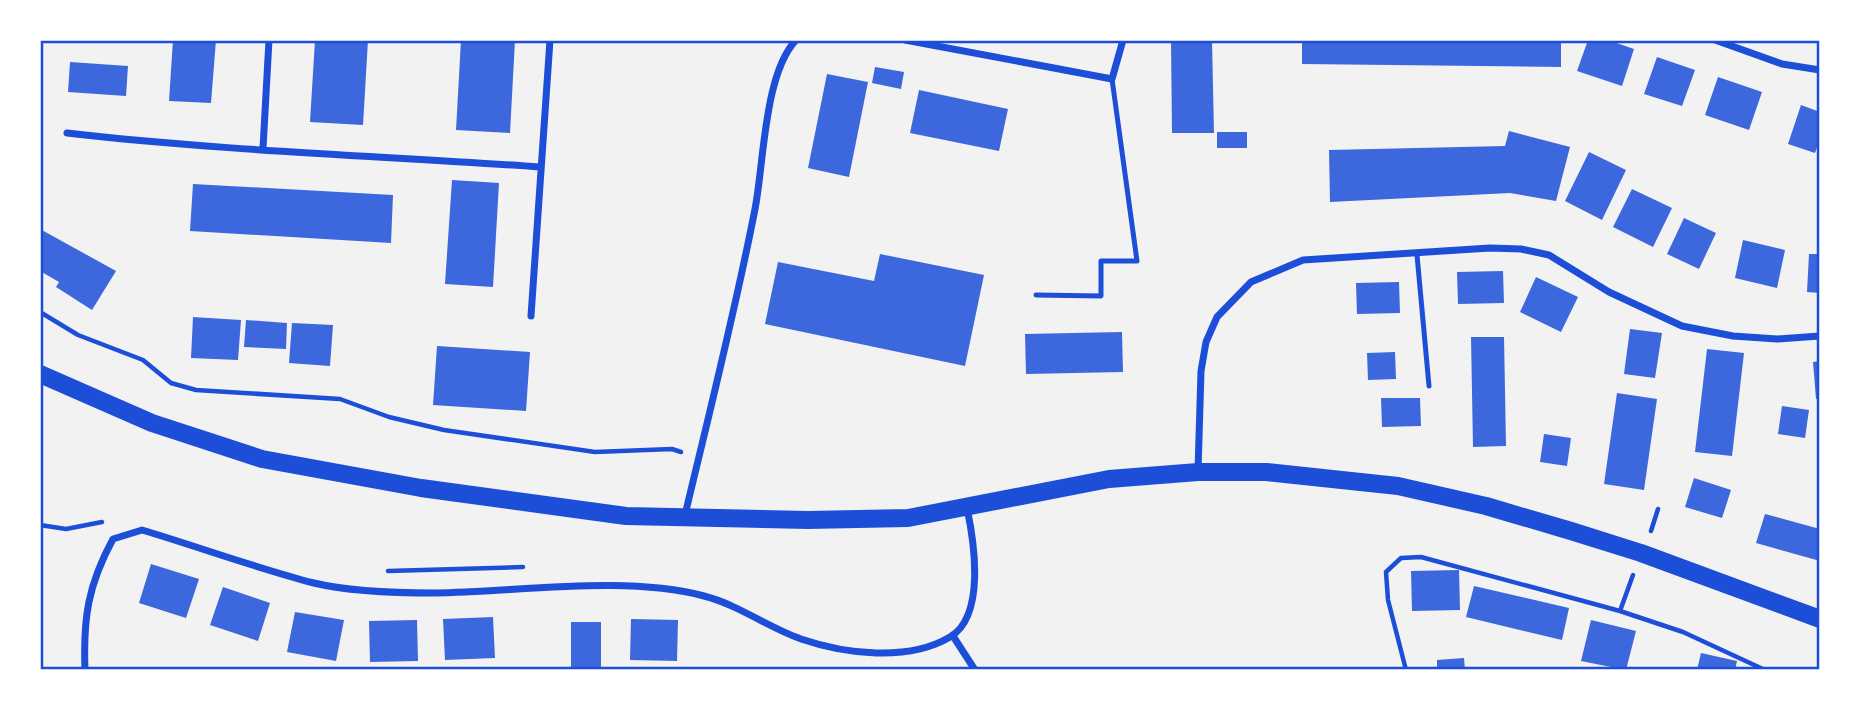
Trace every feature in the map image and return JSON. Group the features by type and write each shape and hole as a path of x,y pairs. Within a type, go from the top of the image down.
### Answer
{"main road":[{"path":"40,374 152,423 262,459 421,488 626,516 808,520 908,518 1108,479 1198,472 1266,472 1398,486 1486,506 1641,553 1820,620"}],"street":[{"path":"263,148 269,40"},
{"path":"531,316 550,40"},
{"path":"685,516 756,207 771,96 789,48 796,40"},
{"path":"905,40 1112,79 1123,40"},
{"path":"1715,40 1782,64 1820,70"},
{"path":"67,133 171,145 263,148 540,167"},
{"path":"1198,472 1201,370 1206,342 1217,317 1251,282 1303,260 1360,255 1418,255 1490,248 1530,251 1549,255 1609,292 1682,326 1733,336 1777,339 1820,336"},
{"path":"85,670 83,624 95,573 113,539 142,530 316,583 374,590 435,593 610,587 676,591 705,596 749,612 799,638 844,650 907,651 953,636 963,624 973,596 975,561 967,508"},
{"path":"953,636 975,670"}],"lane":[{"path":"1036,295 1101,296 1101,261 1137,261 1112,79"},
{"path":"1418,255 1429,386"}],"path":[{"path":"40,312 78,335 143,360 171,383 196,390 340,399 389,417 444,430 595,452 672,449 698,457"},
{"path":"1654,522 1658,509"},
{"path":"40,525 75,528 94,526 112,517"},
{"path":"1620,611 1641,553"},
{"path":"1406,670 1388,600 1386,572 1401,558 1421,557 1620,611 1683,632 1765,670"},
{"path":"386,571 537,567 537,589"}],"building":[{"path":"173,40 216,40 211,103 169,101"},
{"path":"315,40 368,40 363,125 310,122"},
{"path":"461,40 515,40 510,133 456,130"},
{"path":"1171,40 1212,40 1214,133 1172,133"},
{"path":"1302,40 1561,40 1561,67 1302,64"},
{"path":"1588,40 1608,40 1634,49 1622,86 1577,71"},
{"path":"1657,57 1695,70 1682,106 1644,94"},
{"path":"70,62 128,66 126,96 68,92"},
{"path":"875,67 904,72 901,89 872,83"},
{"path":"827,74 868,82 849,177 808,168"},
{"path":"1718,77 1762,92 1749,130 1705,115"},
{"path":"919,90 1008,109 999,151 910,133"},
{"path":"1801,105 1820,112 1820,139 1815,153 1788,144"},
{"path":"1509,131 1570,147 1556,201 1510,193 1330,202 1329,150 1505,146"},
{"path":"1217,132 1247,132 1247,148 1217,148"},
{"path":"1589,152 1626,170 1602,220 1565,201"},
{"path":"452,180 499,183 493,287 445,284"},
{"path":"193,184 393,195 391,243 190,231"},
{"path":"1632,189 1672,208 1653,247 1613,227"},
{"path":"1684,218 1716,233 1699,269 1667,254"},
{"path":"40,229 116,271 92,310 56,287 59,282 40,271"},
{"path":"1743,240 1785,250 1777,288 1735,278"},
{"path":"880,254 984,275 965,366 765,324 778,262 874,281"},
{"path":"1809,254 1820,254 1820,293 1807,292"},
{"path":"1503,271 1504,303 1458,304 1457,272"},
{"path":"1536,277 1578,297 1561,332 1520,312"},
{"path":"1399,282 1400,313 1357,314 1356,283"},
{"path":"193,317 241,320 238,360 191,358"},
{"path":"246,320 287,323 286,349 244,347"},
{"path":"292,323 333,325 330,366 289,363"},
{"path":"1630,329 1662,333 1655,378 1624,374"},
{"path":"1122,332 1123,372 1026,374 1025,334"},
{"path":"1471,337 1504,337 1506,446 1473,447"},
{"path":"437,346 530,352 526,411 433,405"},
{"path":"1707,349 1744,353 1732,456 1695,452"},
{"path":"1395,352 1396,379 1368,380 1367,353"},
{"path":"1820,361 1820,399 1816,399 1813,362"},
{"path":"1617,393 1657,399 1644,490 1604,484"},
{"path":"1381,398 1420,398 1421,426 1382,427"},
{"path":"1782,406 1809,410 1805,438 1778,434"},
{"path":"1544,434 1571,438 1567,466 1540,462"},
{"path":"1694,478 1731,490 1722,518 1685,507"},
{"path":"1765,514 1820,529 1820,561 1756,543"},
{"path":"151,564 199,579 186,618 139,603"},
{"path":"1459,570 1460,610 1412,611 1411,571"},
{"path":"1474,586 1569,608 1562,640 1466,617"},
{"path":"223,587 270,603 258,641 210,625"},
{"path":"295,612 344,620 336,661 287,652"},
{"path":"493,617 495,658 445,660 443,619"},
{"path":"631,619 678,620 677,661 630,660"},
{"path":"417,620 418,661 370,662 369,621"},
{"path":"1591,620 1636,631 1626,670 1581,661"},
{"path":"571,622 601,622 601,670 571,670"},
{"path":"1701,653 1737,661 1735,670 1697,670"},
{"path":"1464,658 1465,670 1437,670 1437,660"}]}
